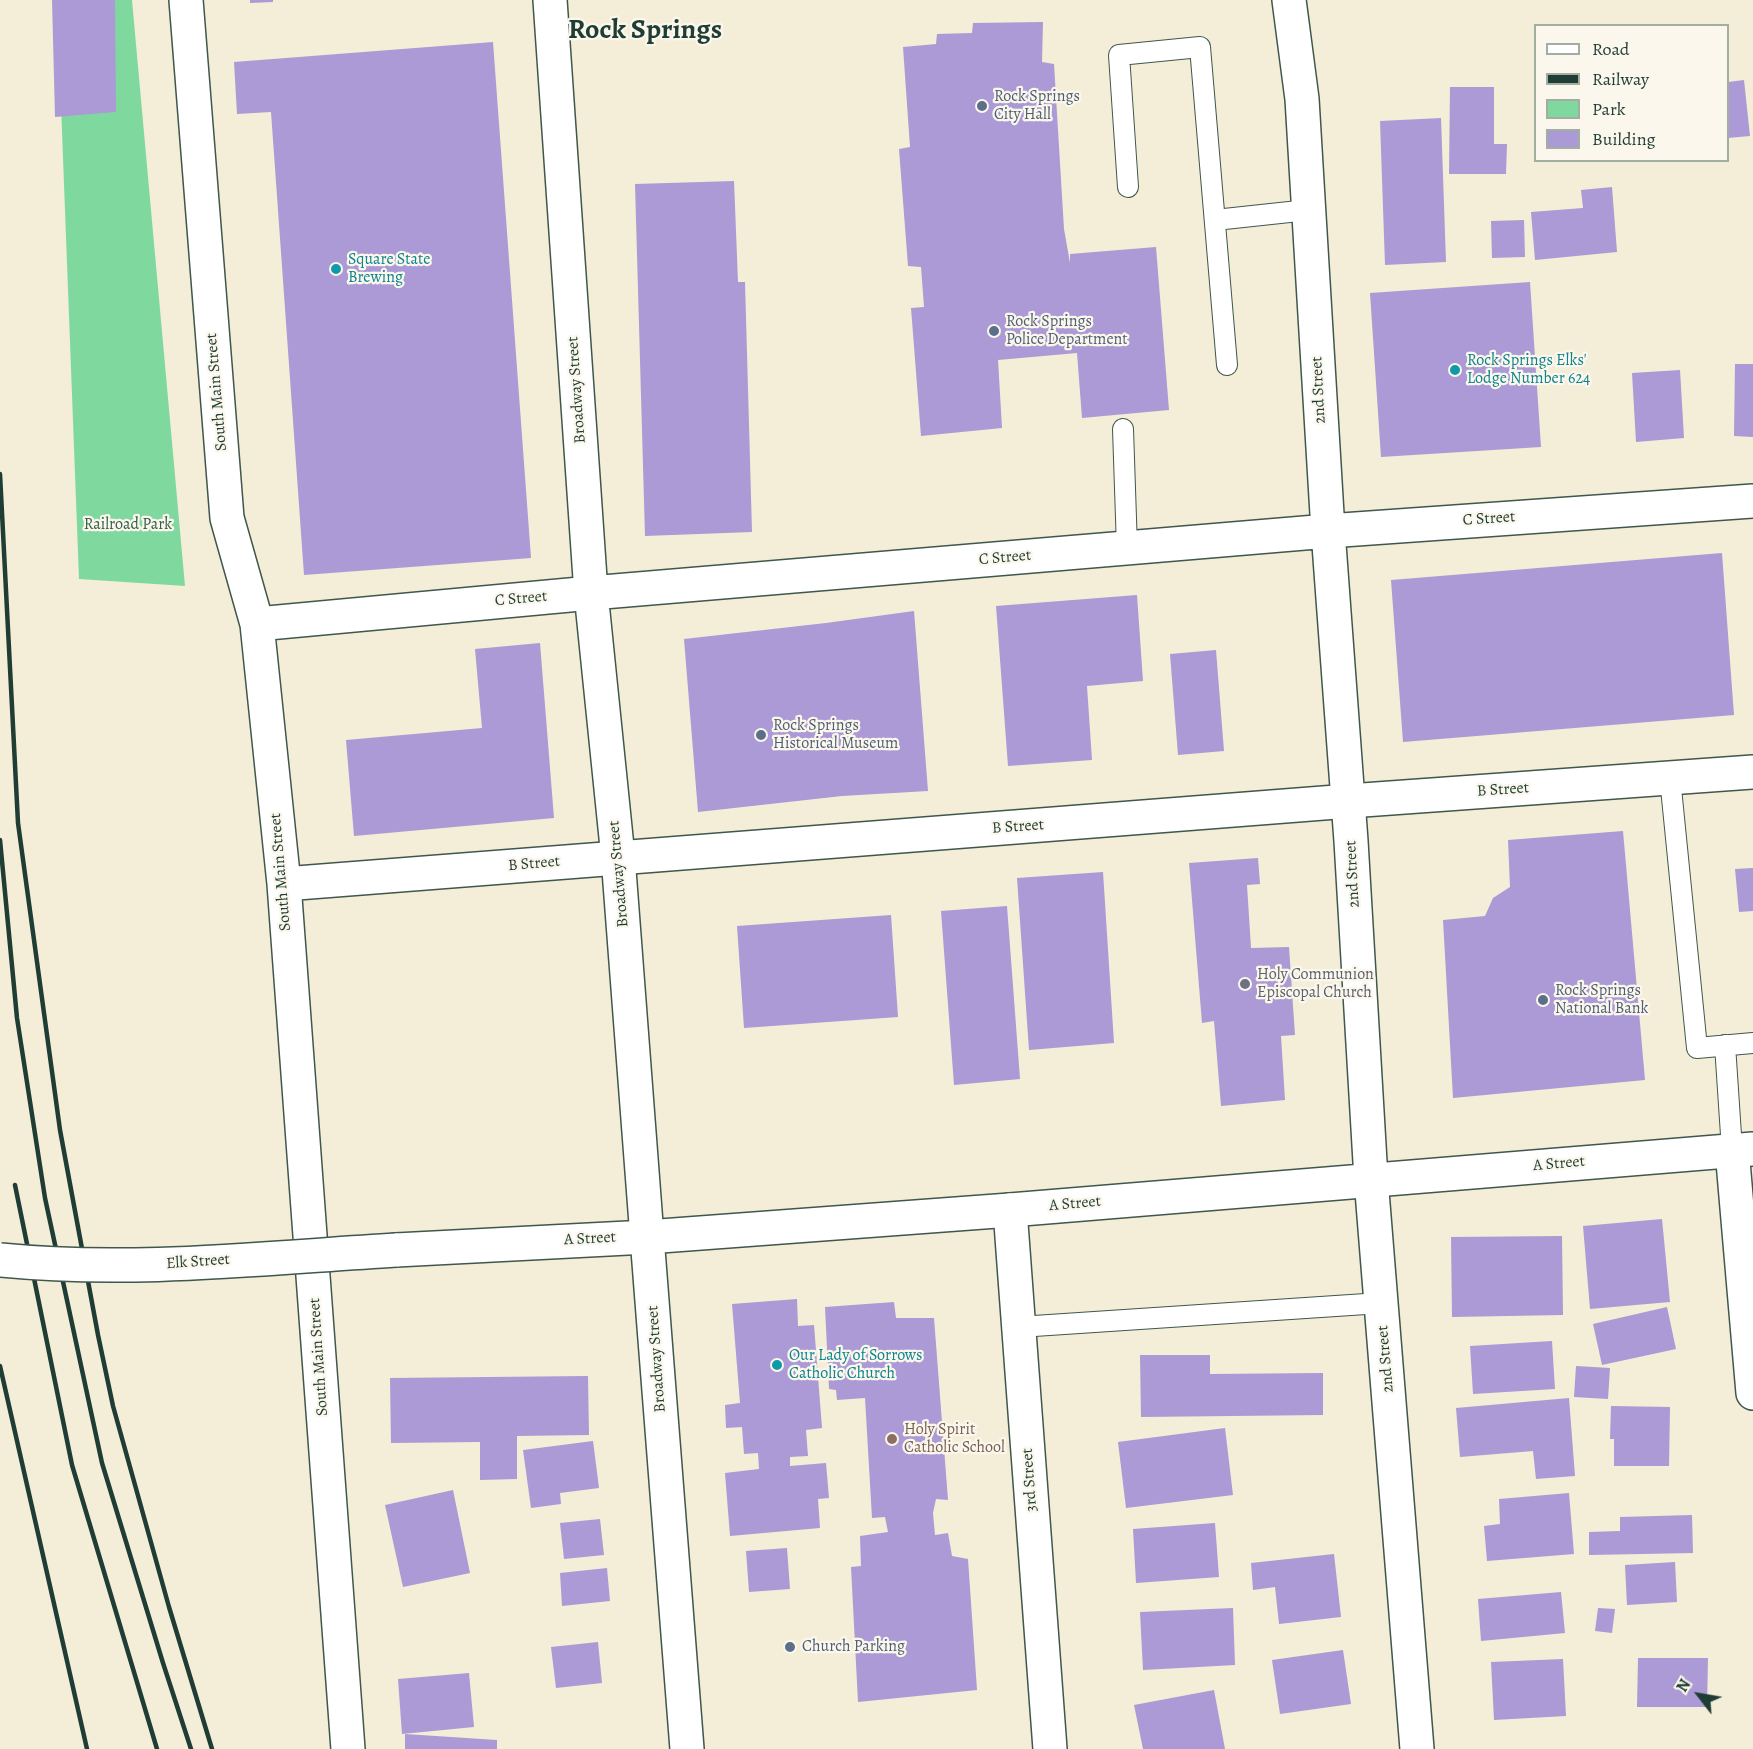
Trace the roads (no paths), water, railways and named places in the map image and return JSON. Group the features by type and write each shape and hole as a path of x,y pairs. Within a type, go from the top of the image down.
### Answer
{"street":[{"name":"South Main Street","path":"186,0 227,518 257,624 284,884 348,1749"},
{"name":"Broadway Street","path":"550,0 591,592 618,857 687,1749"},
{"name":"2nd Street","path":"1289,0 1302,99 1328,531 1349,801 1371,1179 1418,1749"},
{"name":"C Street","path":"257,624 591,592 1328,531 1753,501"},
{"name":"B Street","path":"284,884 1753,772"},
{"name":"A Street","path":"396,1250 647,1237 1010,1210 1743,1150"},
{"path":"1743,1150 1753,1393"},
{"name":"3rd Street","path":"1010,1210 1050,1749"},
{"name":"Elk Street","path":"0,1260 43,1264 141,1266 396,1250"}],"lane":[{"path":"1128,187 1119,55 1200,46 1227,365"},
{"path":"1215,220 1308,210"},
{"path":"1123,429 1127,548"},
{"path":"1670,778 1697,1048 1753,1043"},
{"path":"1725,1046 1743,1150"},
{"path":"1019,1327 1381,1303"}],"railway":[{"path":"0,474 18,823 60,1130 113,1406 169,1607 212,1749"},
{"path":"0,840 17,1018 45,1198 102,1463 191,1749"},
{"path":"15,1185 72,1465 157,1749"},
{"path":"0,1366 87,1749"}],"place":[{"name":"Rock Springs City Hall","path":"982,106"},
{"name":"Square State Brewing","path":"336,269"},
{"name":"Rock Springs Police Department","path":"994,331"},
{"name":"Rock Springs Elks' Lodge Number 624","path":"1455,370"},
{"name":"Rock Springs Historical Museum","path":"761,735"},
{"name":"Holy Communion Episcopal Church","path":"1245,984"},
{"name":"Rock Springs National Bank","path":"1543,1000"},
{"name":"Our Lady of Sorrows Catholic Church","path":"777,1365"},
{"name":"Holy Spirit Catholic School","path":"892,1439"},
{"name":"Church Parking","path":"790,1647"}],"district":[{"name":"Rock Springs","path":"645,31"}],"park label":[{"name":"Railroad Park","path":"128,525"}]}
